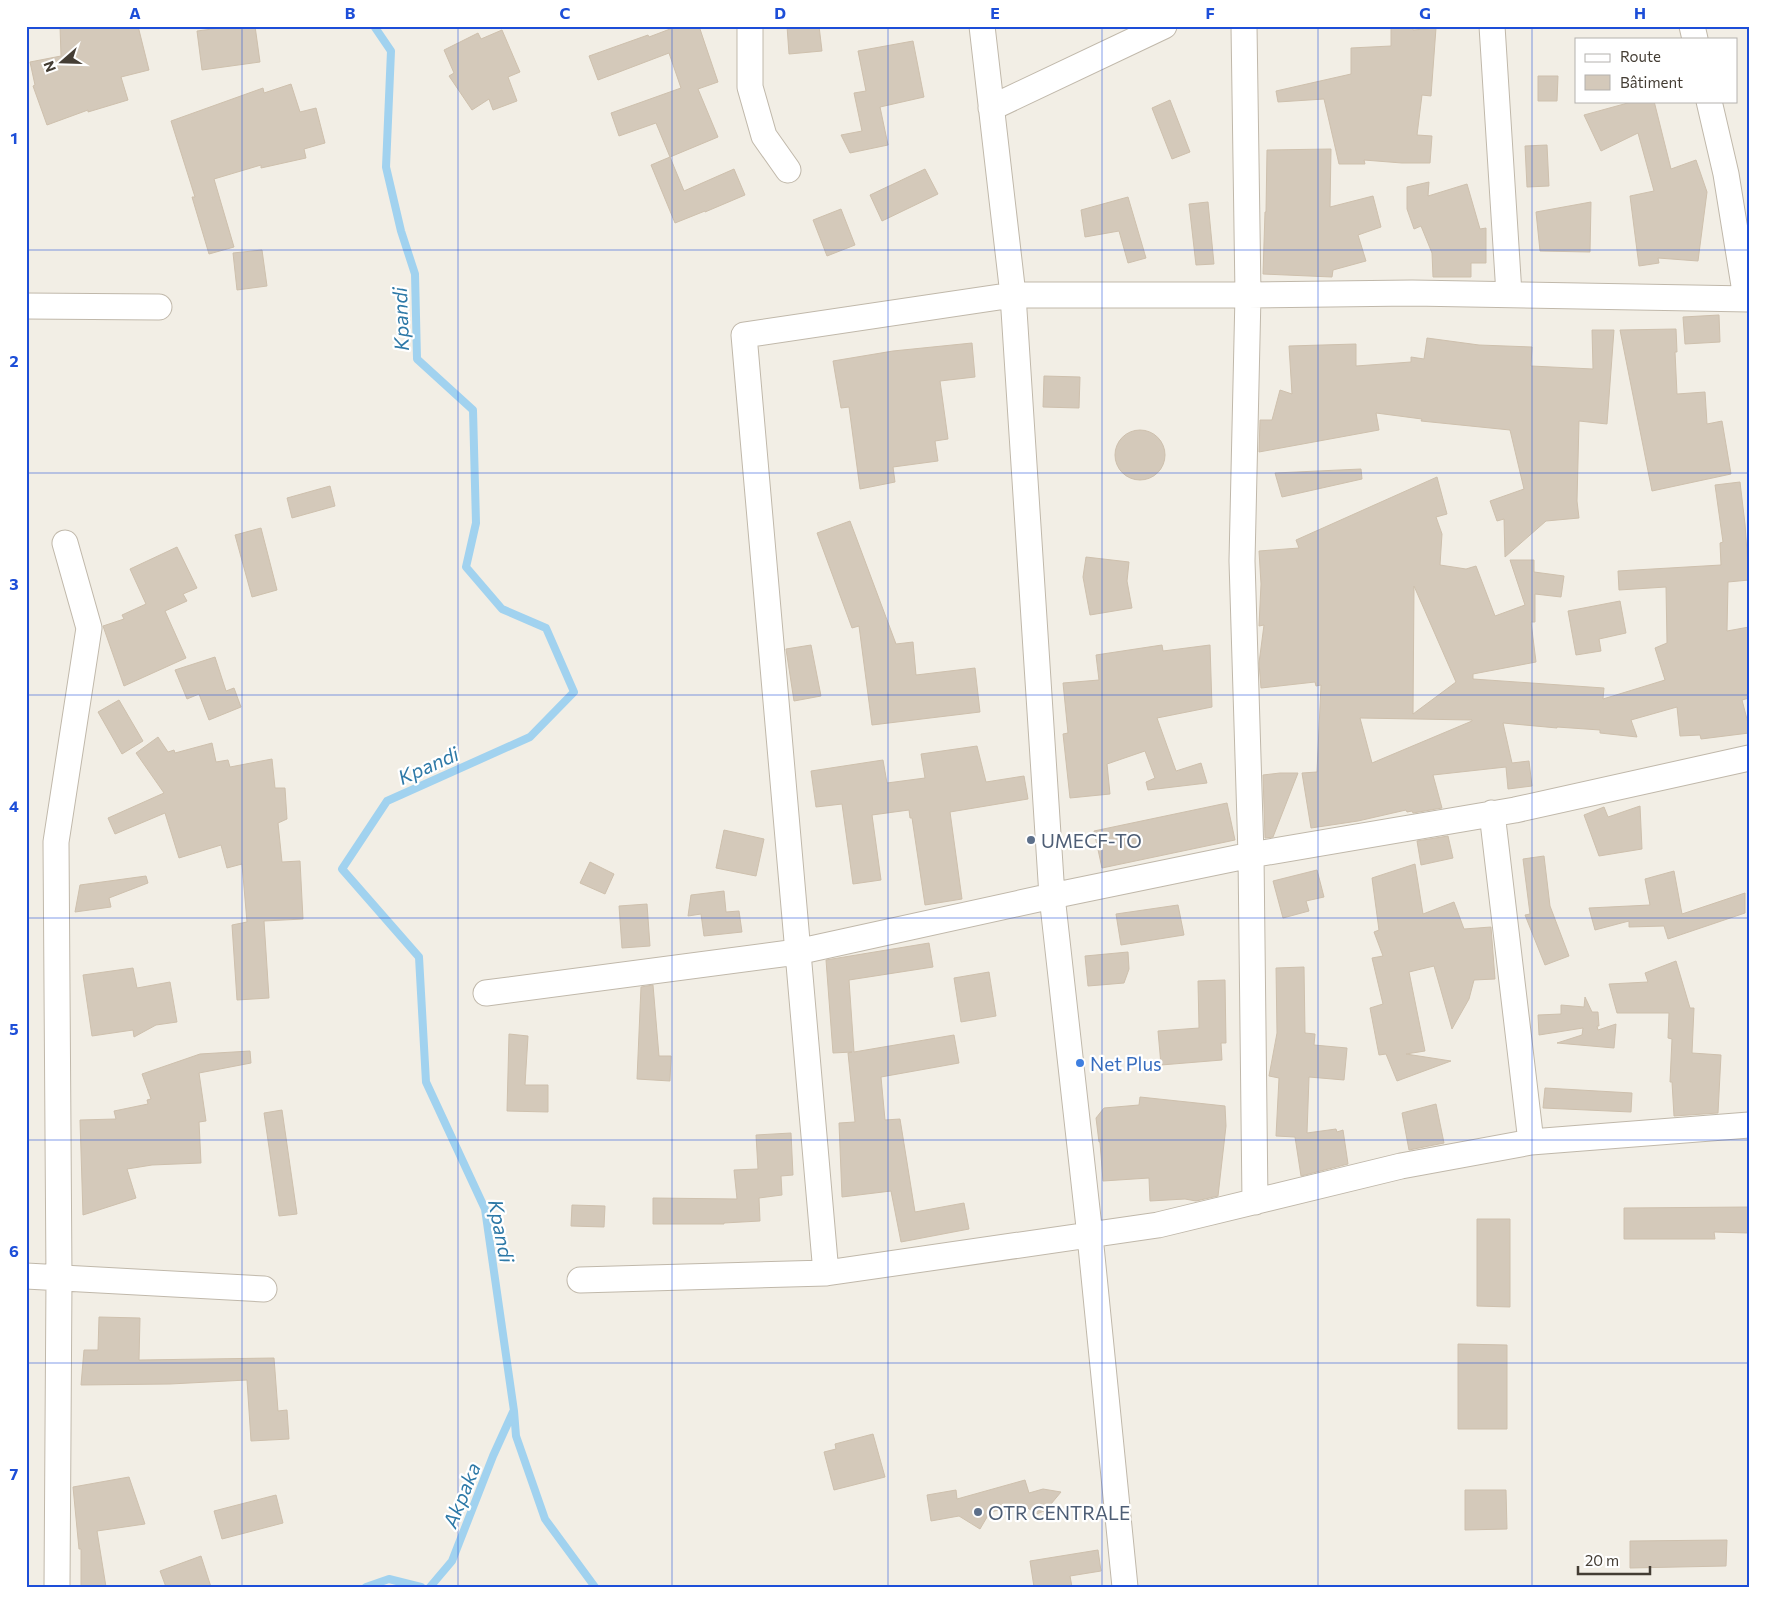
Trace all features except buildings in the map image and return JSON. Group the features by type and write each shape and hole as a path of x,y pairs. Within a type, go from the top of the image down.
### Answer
{"street":[{"path":"750,26 750,87 764,136 788,170"},
{"path":"982,26 1013,295 1052,896 1090,1236 1125,1587"},
{"path":"991,108 1164,26"},
{"path":"1244,26 1248,295 1242,561 1251,855 1255,1202"},
{"path":"1492,26 1509,294"},
{"path":"826,1273 744,335 1013,295 1412,293 1748,298 1726,174 1709,102"},
{"path":"26,306 159,308"},
{"path":"57,1587 59,1278 56,842 89,628 65,543"},
{"path":"486,993 797,952 1251,855 1492,814 1749,758"},
{"path":"1492,814 1531,1142"},
{"path":"580,1280 826,1273 1158,1226 1401,1166 1531,1142 1749,1125"},
{"path":"26,1276 264,1289"}],"waterway":[{"name":"Kpandi","path":"374,26 391,51 386,167 401,231 415,274 417,359 473,410 476,523 466,567 502,609 546,628 574,692 530,737 387,801 342,869 419,957 426,1082 485,1209 516,1436 545,1519 595,1587"},
{"name":"Akpaka","path":"430,1587 452,1561 493,1456 513,1412"},
{"name":"Akpaka","path":"366,1587 389,1579 421,1587"}],"place":[{"name":"UMECF-TO","path":"1031,840"},
{"name":"Net Plus","path":"1080,1063"},
{"name":"OTR CENTRALE","path":"978,1512"}]}
